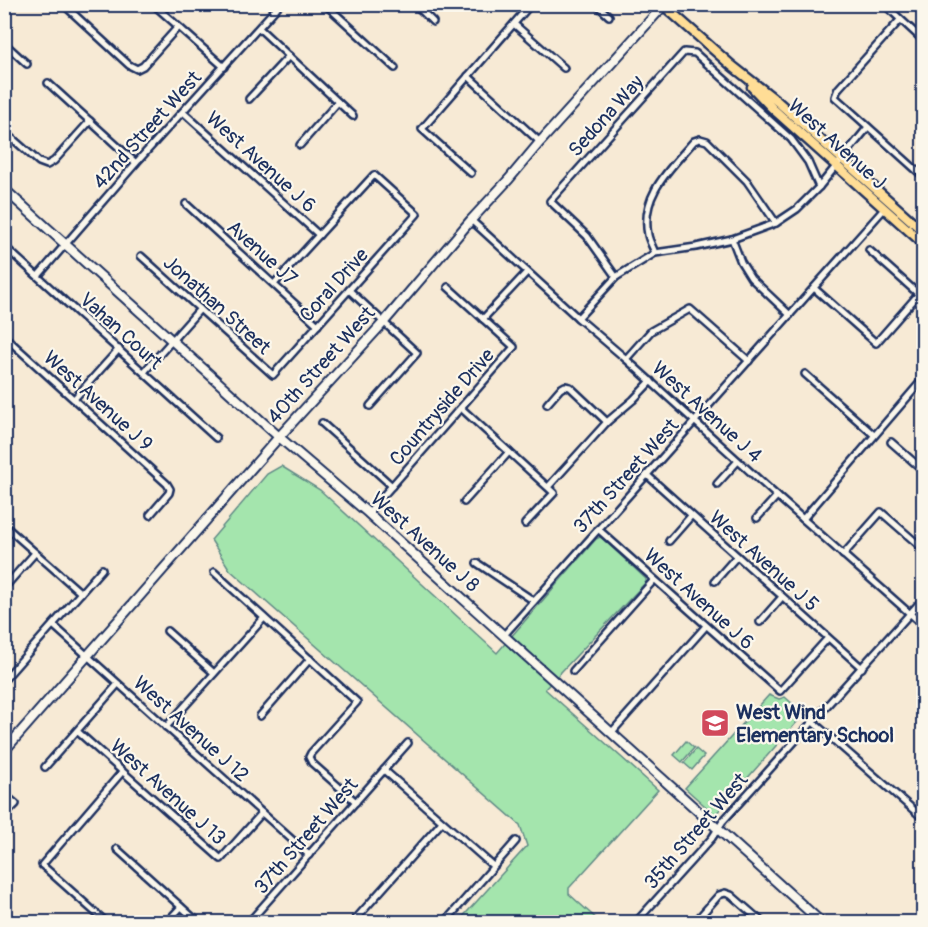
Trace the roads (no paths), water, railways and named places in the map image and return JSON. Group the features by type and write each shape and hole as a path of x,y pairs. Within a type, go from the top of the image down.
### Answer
{"main road":[{"name":"West Avenue J","path":"664,5 731,65 778,102 887,205 924,244"},
{"name":"West Avenue J","path":"887,205 924,232"}],"street":[{"path":"63,4 129,65 137,69 143,66 178,27"},
{"path":"153,4 224,68"},
{"name":"42nd Street West","path":"38,276 136,163 280,4"},
{"path":"325,4 395,68"},
{"path":"415,4 434,22"},
{"path":"471,173 422,129 531,4"},
{"path":"596,4 609,16"},
{"path":"884,4 924,41"},
{"name":"40th Street West","path":"4,751 279,437 384,322 471,220 664,5"},
{"path":"900,20 838,89 835,97 924,177"},
{"path":"514,24 564,68"},
{"path":"259,28 353,116"},
{"path":"4,44 27,64"},
{"name":"West Avenue J","path":"684,52 695,53 791,139 801,150 819,187"},
{"name":"Sedona Way","path":"616,277 587,236 550,201 684,52"},
{"path":"249,99 288,56"},
{"path":"468,76 540,142"},
{"path":"48,83 136,163"},
{"path":"300,145 338,102"},
{"name":"West Avenue J 6","path":"183,112 319,234"},
{"path":"4,130 39,162 47,165 90,121"},
{"path":"578,318 616,277 655,253 696,247 776,223 797,209 819,187 868,127"},
{"path":"655,253 648,236 646,213 650,201 659,183 694,141 700,139 707,141 747,181 776,223"},
{"name":"Coral Drive","path":"273,375 417,214 374,175 319,234"},
{"name":"West Avenue J 8","path":"4,189 171,341 504,635 821,922"},
{"name":"Avenue J7","path":"186,204 318,325"},
{"name":"37th Street West","path":"504,635 887,205"},
{"name":"West Avenue J 4","path":"471,220 924,626"},
{"path":"274,284 319,234"},
{"path":"732,238 741,262 751,278 790,315"},
{"name":"Vahan Court","path":"4,246 216,438"},
{"path":"814,288 876,343 921,297 869,250"},
{"name":"Jonathan Street","path":"141,256 273,375"},
{"path":"448,287 483,319 527,272"},
{"path":"349,290 417,353 370,406"},
{"path":"144,372 200,309"},
{"path":"626,359 651,331 690,309 749,361"},
{"name":"Countryside Drive","path":"368,513 514,347 483,319"},
{"name":"West Avenue J 9","path":"4,336 167,484 170,489 169,493 150,515"},
{"path":"74,399 118,349"},
{"path":"805,374 874,435"},
{"path":"803,519 924,378"},
{"path":"548,487 607,422 651,381"},
{"path":"547,404 560,389 565,386 570,387 607,422"},
{"path":"461,408 554,493 525,524"},
{"path":"322,423 392,486"},
{"path":"891,442 924,471"},
{"path":"464,502 509,452"},
{"path":"717,484 738,461"},
{"name":"West Avenue J 5","path":"647,475 862,668"},
{"path":"757,518 777,496"},
{"path":"843,555 881,512 922,544"},
{"path":"669,541 691,516"},
{"path":"4,525 81,593"},
{"name":"West Avenue J 6","path":"598,529 780,691 828,638"},
{"path":"4,588 35,553"},
{"path":"715,581 736,556"},
{"path":"477,563 534,601"},
{"path":"4,680 102,569"},
{"path":"214,572 357,702 309,757 312,763 356,802"},
{"path":"573,671 654,580"},
{"path":"760,622 782,597"},
{"name":"35th Street West","path":"636,922 718,830 723,821 924,598"},
{"path":"166,727 264,618"},
{"name":"West Avenue J 12","path":"53,625 309,855"},
{"path":"611,733 706,626"},
{"path":"167,631 214,673"},
{"path":"260,716 310,659"},
{"path":"45,767 118,684"},
{"path":"813,722 924,819"},
{"name":"West Avenue J 13","path":"77,731 221,859 262,813"},
{"name":"37th Street West","path":"249,922 408,743"},
{"path":"384,770 494,866"},
{"path":"106,922 42,865 122,772"},
{"path":"4,794 16,804 4,816"},
{"path":"353,922 442,822"},
{"path":"445,922 516,841"},
{"path":"117,849 198,922"},
{"path":"695,922 719,895 725,892 762,922"},
{"path":"167,922 181,907"},
{"path":"4,916 12,922"}],"place":[{"name":"West Wind Elementary School","path":"715,723"}]}
